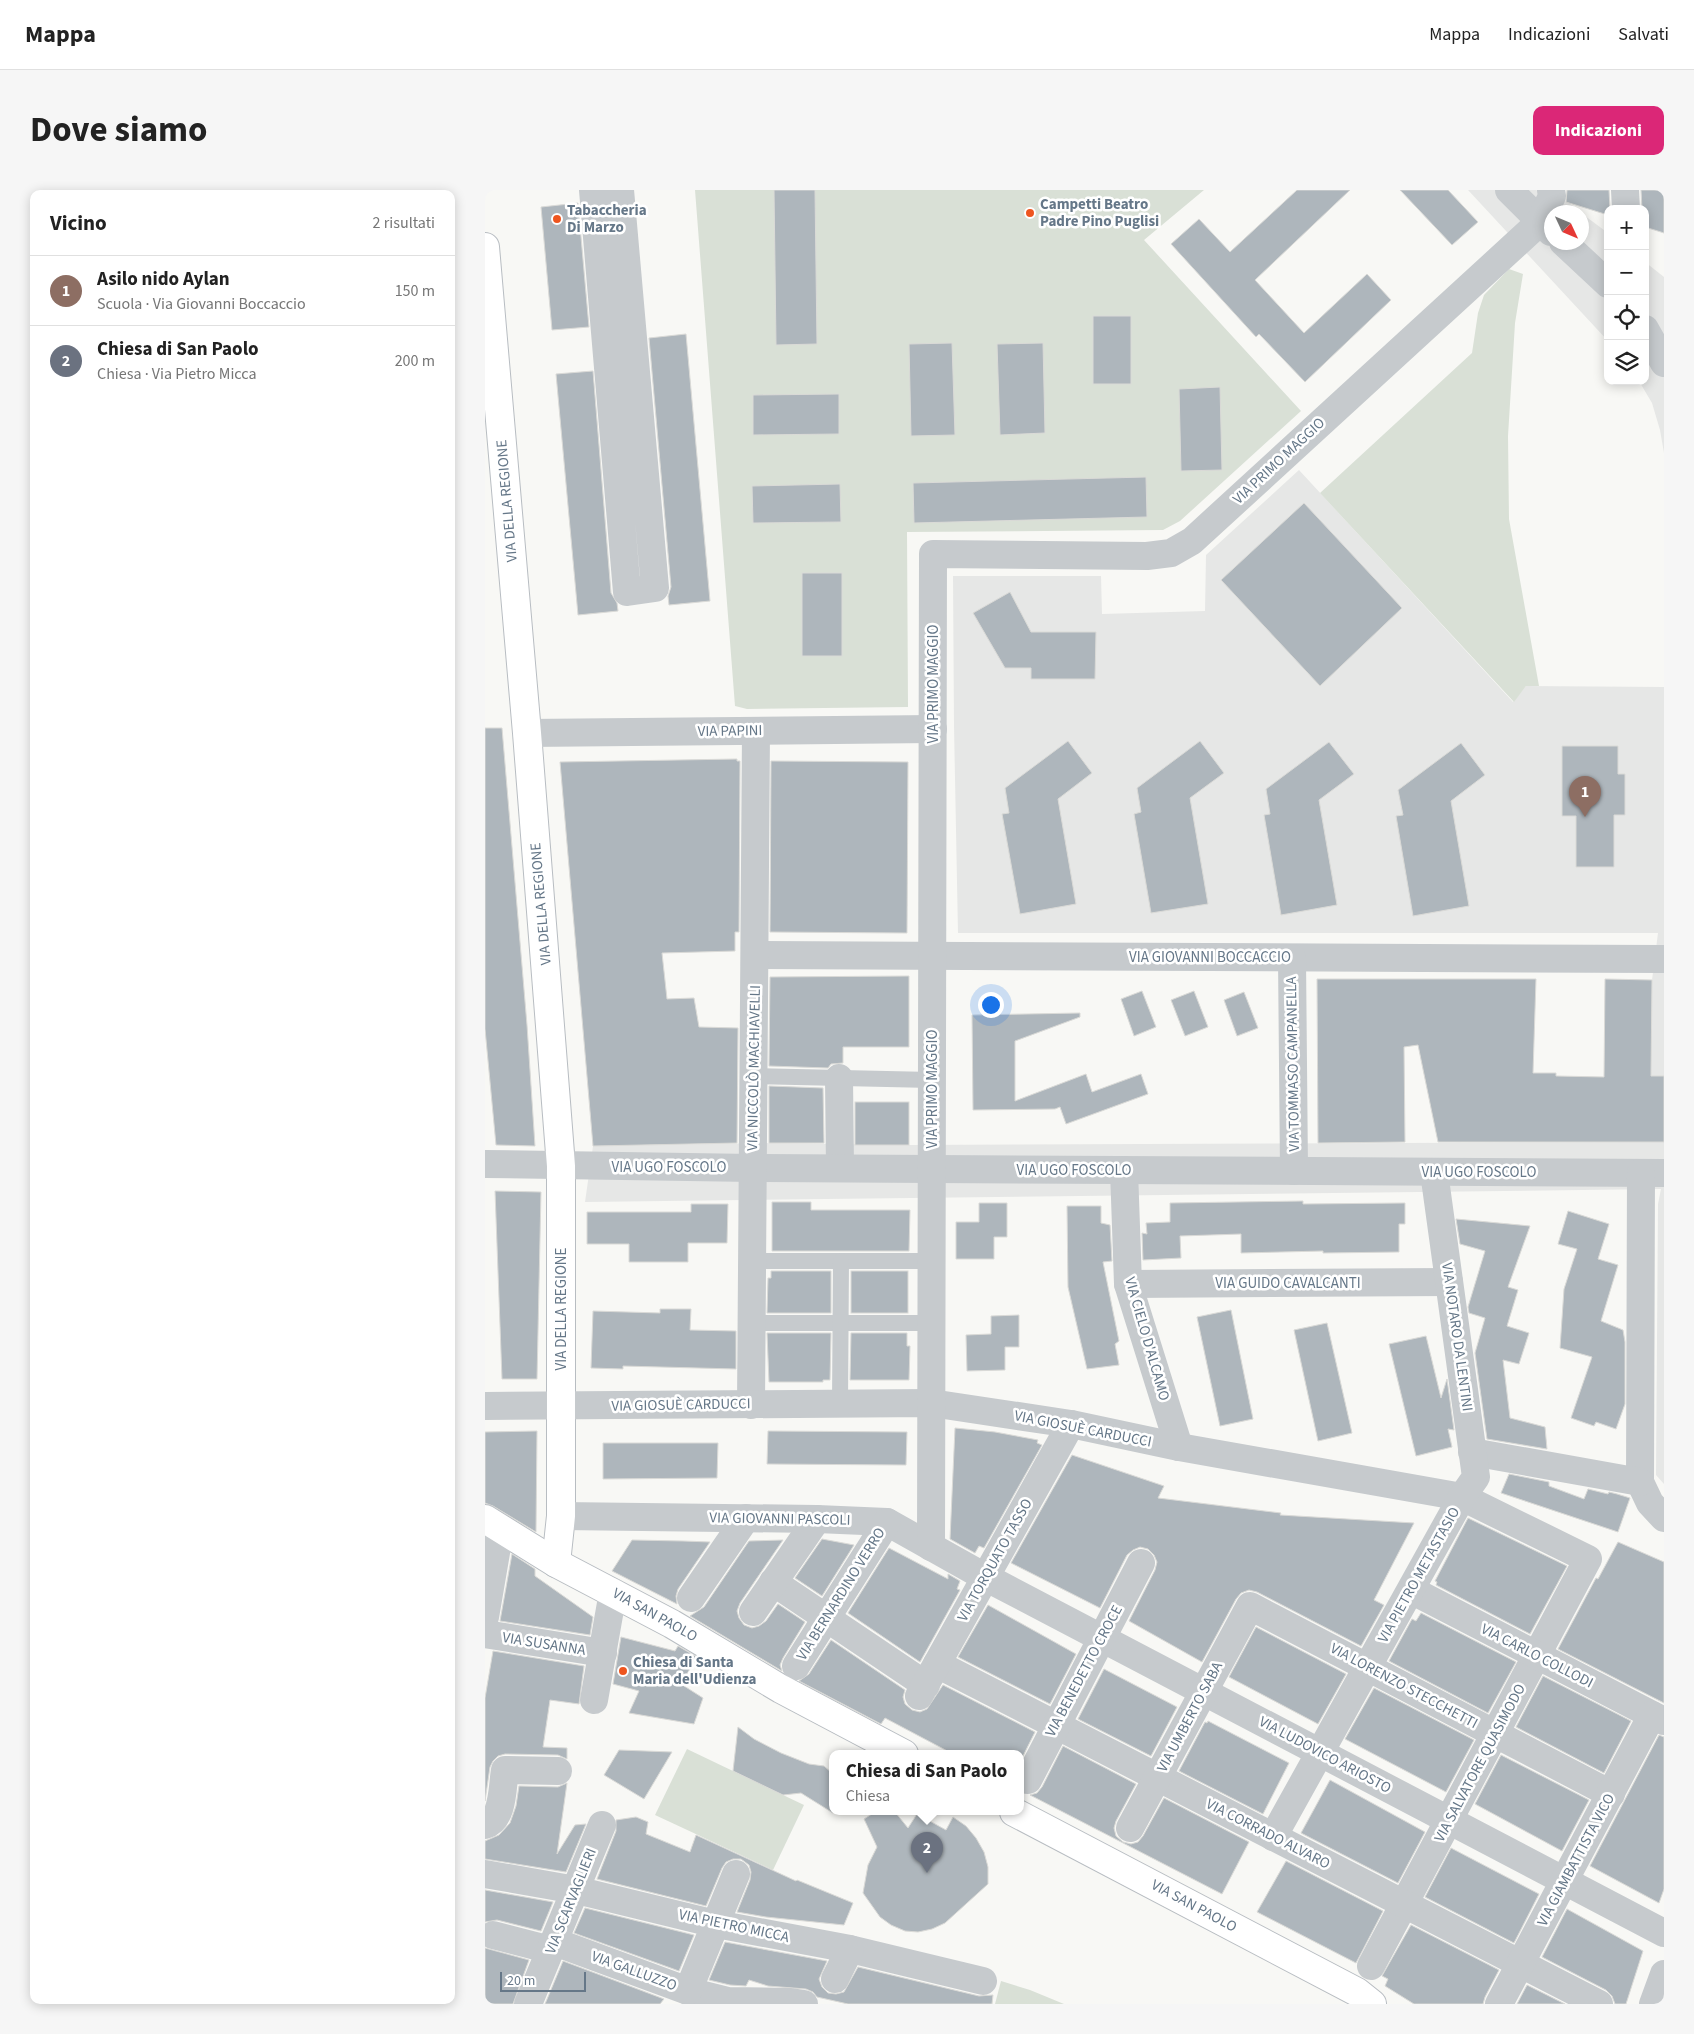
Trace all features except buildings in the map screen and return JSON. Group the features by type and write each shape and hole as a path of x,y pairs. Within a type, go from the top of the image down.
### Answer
{"main road":[{"name":"VIA DELLA REGIONE","path":"485,247 492,407 527,733 561,1166 561,1516 556,1563"},
{"name":"VIA SAN PAOLO","path":"492,1524 556,1563 672,1624 781,1689 896,1750"},
{"name":"VIA SAN PAOLO","path":"1019,1815 1357,1992 1372,2004"}],"street":[{"path":"593,190 627,592 655,588 619,190"},
{"path":"1509,190 1544,225"},
{"path":"1550,205 1551,190"},
{"path":"1625,190 1626,205"},
{"name":"VIA PRIMO MAGGIO","path":"931,1547 933,554 1147,556 1171,552 1191,541 1544,229"},
{"path":"1572,250 1604,280"},
{"path":"1649,319 1664,330"},
{"path":"1649,336 1663,361"},
{"name":"VIA PAPINI","path":"527,733 933,729"},
{"name":"VIA NICCOLÒ MACHIAVELLI","path":"751,1405 756,731"},
{"name":"VIA GIOVANNI BOCCACCIO","path":"755,955 1664,958"},
{"name":"VIA TOMMASO CAMPANELLA","path":"1293,958 1294,1171"},
{"path":"839,1078 840,1168"},
{"name":"VIA UGO FOSCOLO","path":"485,1164 753,1168 1652,1173"},
{"name":"VIA CIELO D'ALCAMO","path":"1123,1170 1128,1284 1179,1447"},
{"name":"VIA NOTARO DA LENTINI","path":"1435,1172 1476,1477 1462,1498"},
{"path":"1652,1173 1640,1482 1650,1503 1664,1518"},
{"name":"VIA GUIDO CAVALCANTI","path":"1128,1284 1449,1282"},
{"name":"VIA GIOSUÈ CARDUCCI","path":"485,1406 561,1407 931,1403 1071,1424 1179,1447 1462,1498 1588,1559"},
{"name":"VIA TORQUATO TASSO","path":"927,1682 1071,1424"},
{"path":"1472,1452 1640,1482"},
{"name":"VIA PIETRO METASTASIO","path":"1273,1837 1462,1498"},
{"name":"VIA GIOVANNI PASCOLI","path":"561,1516 817,1519 887,1522 985,1577"},
{"path":"691,1598 746,1518"},
{"path":"753,1612 817,1519"},
{"name":"VIA BERNARDINO VERRO","path":"796,1666 887,1522"},
{"path":"486,1605 492,1524"},
{"name":"VIA SALVATORE QUASIMODO","path":"1371,1966 1588,1559"},
{"name":"VIA BENEDETTO CROCE","path":"1028,1780 1141,1563"},
{"name":"VIA LUDOVICO ARIOSTO","path":"985,1577 1664,1933"},
{"name":"VIA CORRADO ALVARO","path":"773,1582 927,1682 1056,1726 1599,2004"},
{"name":"VIA CARLO COLLODI","path":"1411,1590 1658,1718"},
{"path":"594,1700 613,1592"},
{"name":"VIA LORENZO STECCHETTI","path":"1250,1606 1611,1794"},
{"name":"VIA UMBERTO SABA","path":"1130,1828 1250,1606"},
{"name":"VIA SUSANNA","path":"485,1634 603,1653"},
{"name":"VIA GIAMBATTISTA VICO","path":"1499,2004 1611,1794 1658,1718"},
{"path":"485,1825 495,1819 499,1810 505,1770 558,1771"},
{"name":"VIA SCARVAGLIERI","path":"528,2004 602,1826"},
{"name":"VIA PIETRO MICCA","path":"485,1874 576,1890 716,1924 850,1949 983,1981"},
{"path":"688,1991 736,1874"},
{"name":"VIA GALLUZZO","path":"493,1935 553,1946 688,1991 728,2002 791,2002 803,2004"},
{"path":"835,1979 850,1949"},
{"path":"1653,2004 1664,1974"}],"lane":[{"path":"754,1076 932,1080"},
{"path":"752,1261 931,1261"},
{"path":"840,1404 841,1261"},
{"path":"751,1323 931,1323"}],"shaded area":[{"path":"695,190 1204,190 1144,240 1301,411 1180,521 1163,530 907,532 908,707 747,709 735,706"},
{"path":"1468,190 1536,190 1572,205 1544,205 1544,250 1589,250 1589,219 1604,230 1604,337"},
{"path":"1649,265 1664,277 1664,453 1652,403 1641,385 1649,385"},
{"path":"1509,269 1523,274 1515,323 1508,436 1509,519 1539,686 1526,686 1514,702 1320,493 1472,353 1478,313 1484,295"},
{"path":"1299,470 1513,702 1526,686 1664,687 1664,1076 1651,1076 1652,980 1658,933 958,933 953,576 1101,576 1102,614 1205,611 1206,555"},
{"path":"1664,1142 1664,1484 1656,1475 1658,1204 1661,1189 585,1202 593,1146 770,1143 909,1145"},
{"path":"687,1749 804,1805 773,1870 655,1815"},
{"path":"1001,1981 1030,1990 1064,2004 995,2004"}],"place":[{"name":"Campetti Beatro Padre Pino Puglisi","path":"1030,213"},
{"name":"Tabaccheria Di Marzo","path":"557,219"},
{"name":"Asilo nido Aylan","path":"1585,817"},
{"name":"Chiesa di Santa Maria dell'Udienza","path":"623,1671"},
{"name":"Chiesa di San Paolo","path":"927,1873"}]}
